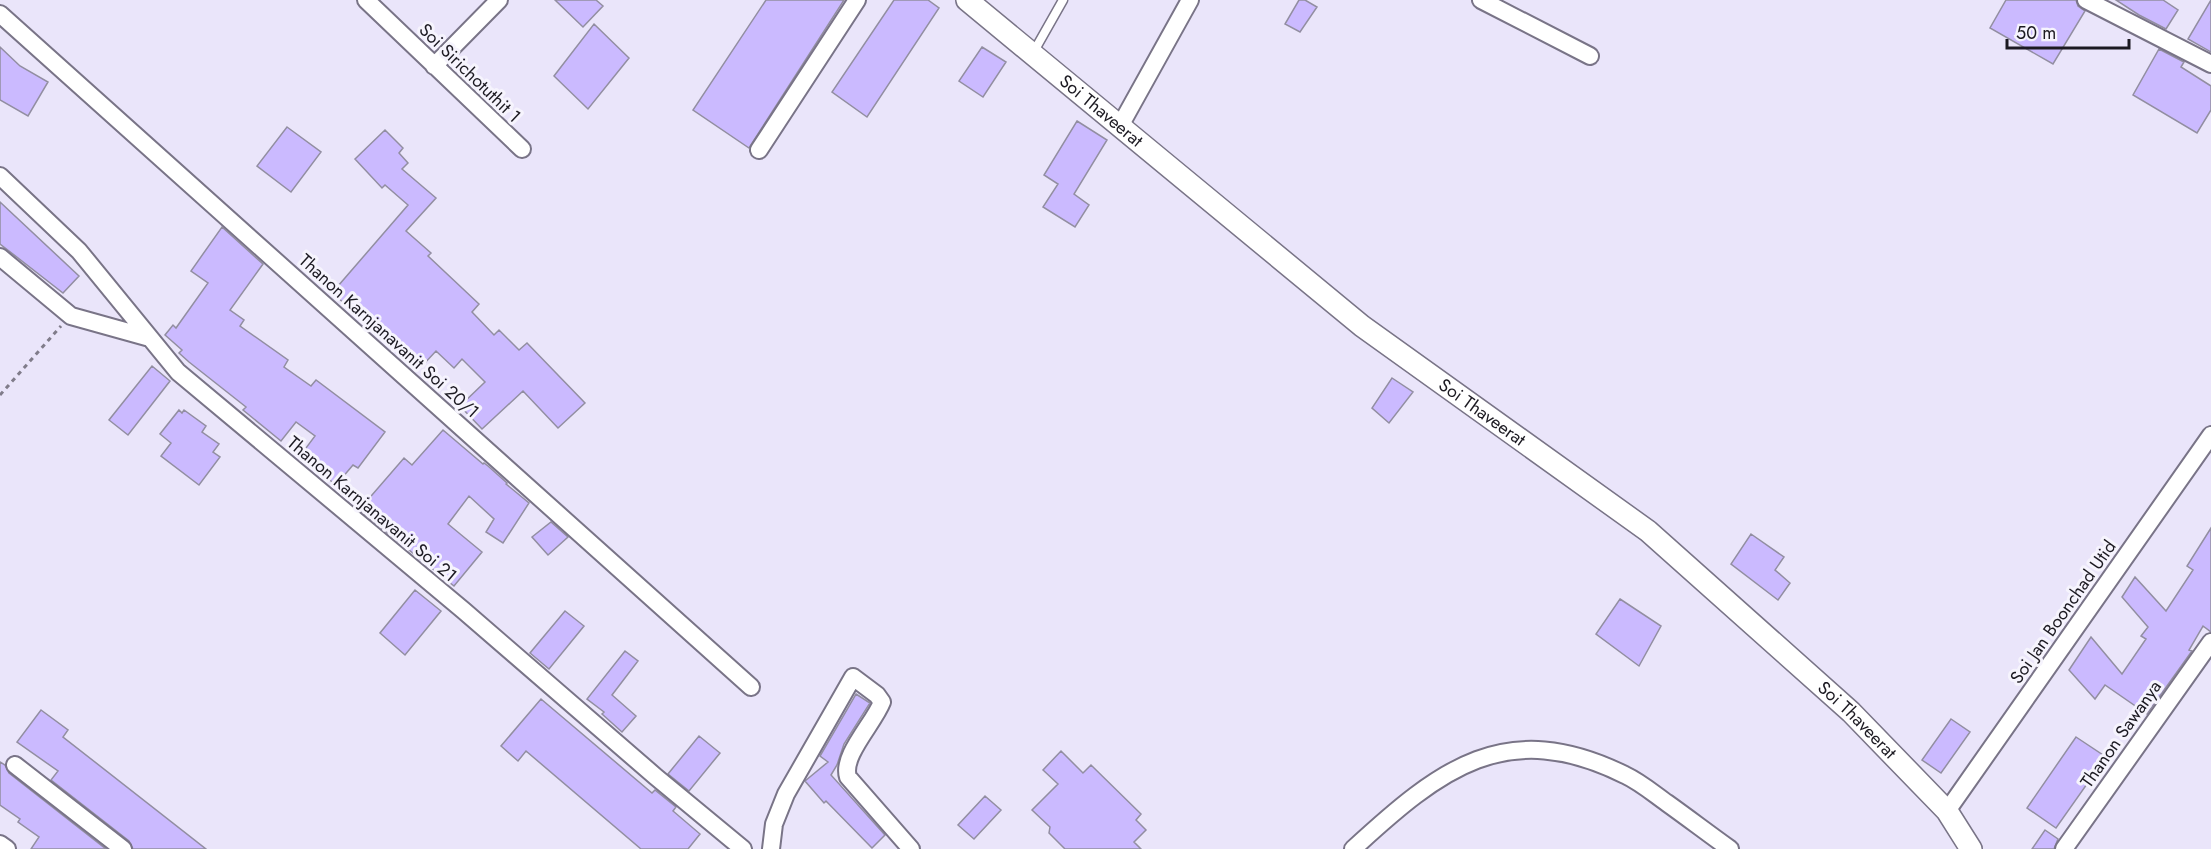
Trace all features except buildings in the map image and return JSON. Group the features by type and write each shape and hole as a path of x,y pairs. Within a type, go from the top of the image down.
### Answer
{"street":[{"name":"Soi Sirichotuthit 1","path":"366,0 522,149"},
{"path":"435,66 499,0"},
{"path":"759,150 857,0"},
{"name":"Soi Thaveerat","path":"967,0 1362,326 1648,531 1851,712 1947,811 1971,849"},
{"path":"1120,126 1190,0"},
{"path":"1481,0 1590,56"},
{"path":"2086,0 2211,64"},
{"name":"Thanon Karnjanavanit Soi 20/1","path":"0,14 751,687"},
{"name":"Thanon Karnjanavanit Soi 21","path":"0,176 79,250 178,372 454,602 743,849"},
{"path":"0,257 71,316 150,338"},
{"name":"Soi Jan Boonchad Utid","path":"1947,811 2211,435"},
{"name":"Thanon Sawanya","path":"2064,849 2211,642"},
{"path":"771,849 774,824 782,804 853,677 882,702 850,756 847,768 848,777 911,849"},
{"path":"1353,849 1385,820 1444,775 1487,755 1526,750 1559,752 1626,775 1730,849"},
{"path":"15,765 123,849"},
{"path":"0,844 7,849"}],"lane":[{"path":"1033,54 1063,0"}],"path":[{"path":"0,395 71,316"}]}
